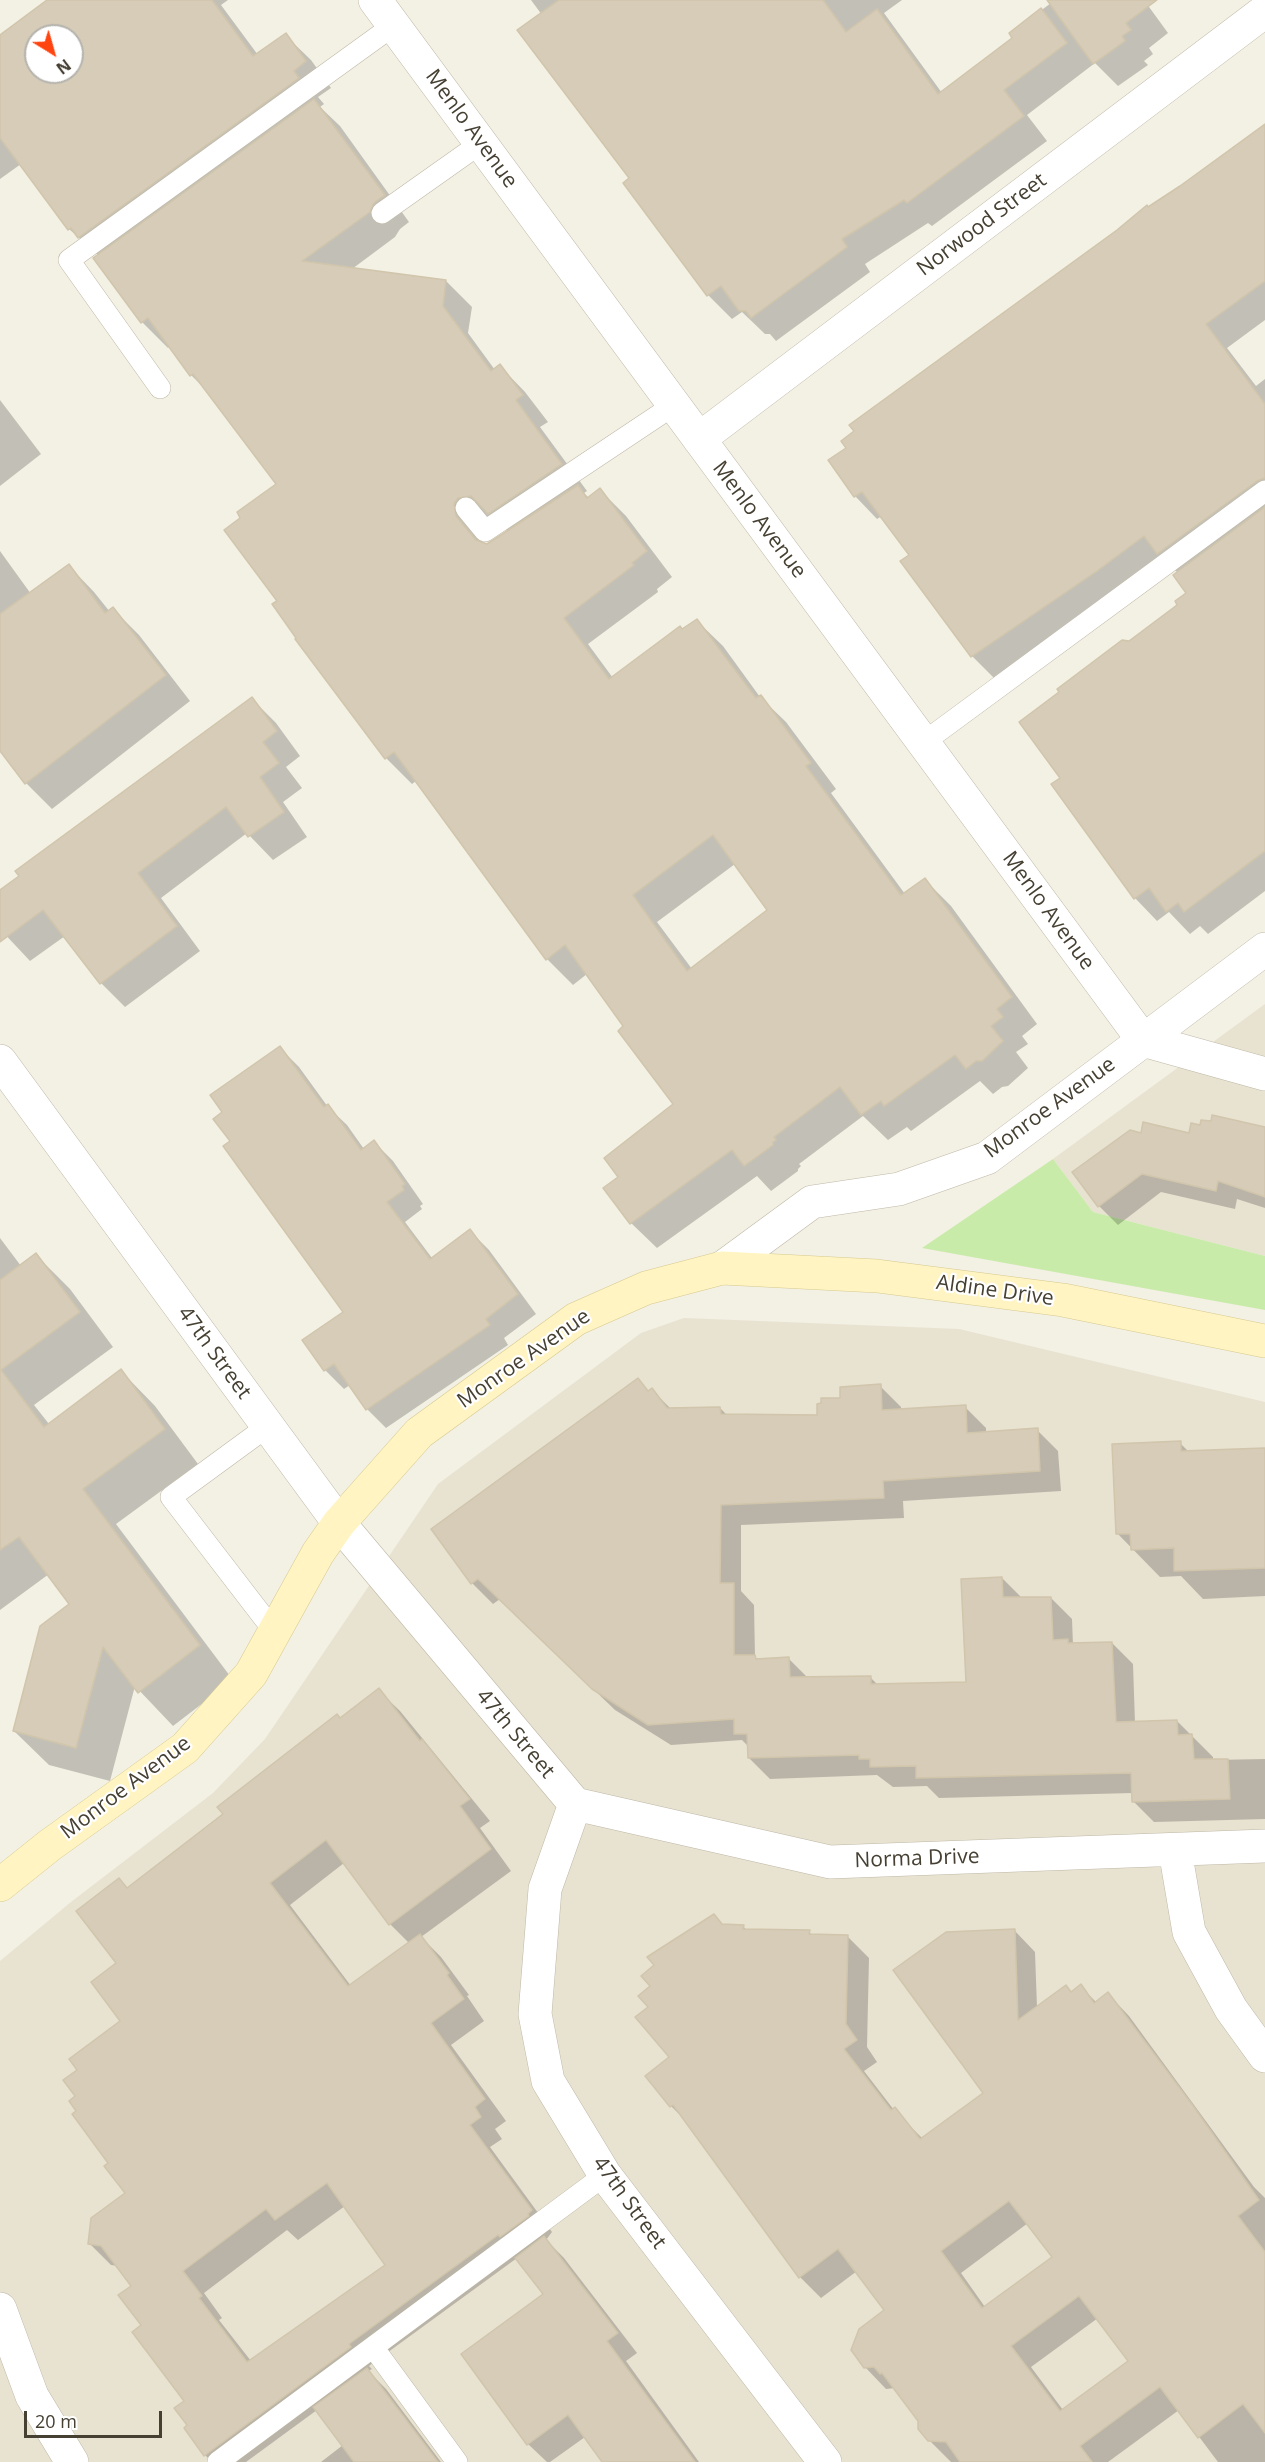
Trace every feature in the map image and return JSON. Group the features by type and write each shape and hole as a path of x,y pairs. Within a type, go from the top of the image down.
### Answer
{"main road":[{"name":"Aldine Drive","path":"722,1268 877,1276 1052,1298 1265,1341"},
{"name":"Monroe Avenue","path":"0,1885 50,1845 185,1748 251,1674 318,1553 339,1523 419,1433 576,1318 646,1288 722,1268"}],"street":[{"name":"Norwood Street","path":"699,439 1265,11"},
{"name":"Menlo Avenue","path":"385,13 1143,1040"},
{"name":"Monroe Avenue","path":"722,1268 812,1202 899,1189 987,1158 1265,949"},
{"path":"1143,1040 1265,1074"},
{"name":"47th Street","path":"0,1061 339,1523 575,1804 545,1888 535,2014 548,2081 605,2175 825,2462"},
{"name":"Norma Drive","path":"575,1804 830,1862 1265,1846"},
{"path":"1174,1850 1189,1932 1231,2009 1265,2056"},
{"path":"0,2309 32,2396 72,2462"}],"lane":[{"path":"160,388 69,260 385,13"},
{"path":"382,213 481,143"},
{"path":"466,508 485,531 674,405"},
{"path":"924,742 1265,491"},
{"path":"268,1426 171,1497 274,1631"},
{"path":"218,2462 605,2175"},
{"path":"373,2347 457,2462"}],"shaded area":[{"path":"1265,1004 1265,1256 1093,1212 1053,1159"},
{"path":"684,1318 959,1329 1265,1402 1265,2462 0,2462 0,1961 71,1902 213,1793 265,1739 438,1484 641,1333"}],"green space":[{"path":"1053,1159 1093,1212 1265,1256 1265,1310 922,1248"}],"building":[{"path":"47,0 212,0 253,56 286,33 306,61 294,71 299,78 78,238 71,228 68,230 0,138 0,35"},
{"path":"559,0 823,0 846,32 877,9 938,94 1012,38 1009,33 1041,8 1067,43 1004,90 1024,116 907,203 904,200 842,239 847,247 751,318 746,311 739,311 721,286 707,296 623,183 629,178 517,30"},
{"path":"1047,0 1157,0 1126,23 1131,30 1122,36 1125,41 1093,64"},
{"path":"314,99 385,195 374,203 370,212 302,261 446,280 443,306 491,371 500,364 523,395 516,400 562,464 488,514 471,496 458,498 454,504 456,516 476,540 487,544 578,485 587,498 600,488 647,551 632,563 634,565 564,618 609,679 680,626 682,629 697,619 756,698 761,695 811,763 806,766 901,895 925,878 1012,997 997,1009 1003,1017 991,1026 1003,1041 982,1061 976,1061 966,1069 955,1055 884,1106 881,1101 861,1115 840,1087 774,1137 776,1140 773,1145 744,1166 732,1150 630,1224 603,1188 618,1177 604,1158 673,1104 618,1031 623,1026 565,945 546,960 394,752 385,759 295,639 272,604 277,601 224,530 240,518 237,512 276,484 193,374 190,376 148,318 141,323 93,258","holes":["713,835 767,910 687,971 633,895"]},
{"path":"1265,124 1265,281 1206,324 1265,404 1265,478 1257,481 1157,554 1144,536 971,657 900,561 909,555 862,492 854,497 828,460 846,448 841,441 854,431 849,425 1117,230 1147,205 1148,207 1180,186"},
{"path":"1265,507 1265,851 1184,912 1178,903 1166,912 1149,888 1134,899 1051,784 1060,778 1019,722 1059,692 1057,689 1122,640 1129,641 1177,605 1175,601 1186,593 1173,575"},
{"path":"69,564 105,613 113,607 166,675 25,784 0,751 0,614"},
{"path":"252,697 277,731 263,742 279,763 260,777 284,812 248,837 226,807 138,873 177,926 100,984 43,910 0,942 0,890 19,876 15,871"},
{"path":"280,1046 324,1107 328,1104 361,1150 374,1140 405,1184 402,1186 404,1190 387,1202 430,1259 470,1229 518,1294 486,1319 490,1325 366,1410 334,1364 324,1371 302,1340 343,1312 223,1146 230,1141 213,1119 222,1112 210,1095"},
{"path":"1212,1115 1265,1127 1265,1197 1218,1181 1216,1191 1142,1174 1098,1207 1072,1172 1130,1130 1141,1133 1143,1122 1189,1133 1191,1123 1200,1125 1201,1120 1211,1121"},
{"path":"36,1253 80,1312 1,1370 44,1427 121,1369 165,1429 83,1489 200,1645 138,1693 103,1647 76,1748 13,1731 40,1626 69,1604 19,1537 0,1550 0,1280"},
{"path":"638,1378 648,1391 652,1388 667,1408 720,1407 721,1414 817,1415 817,1404 821,1403 821,1398 840,1398 840,1387 881,1384 882,1410 966,1405 967,1433 1038,1428 1040,1471 883,1481 884,1498 721,1505 720,1583 734,1583 734,1655 755,1655 756,1659 789,1657 790,1677 871,1676 871,1684 966,1682 961,1579 1002,1577 1003,1597 1051,1597 1053,1640 1068,1639 1068,1643 1112,1642 1116,1722 1177,1720 1178,1735 1192,1734 1194,1759 1228,1759 1230,1799 1132,1802 1131,1773 916,1778 916,1766 870,1767 870,1759 859,1759 859,1755 748,1758 747,1734 734,1734 734,1719 648,1725 592,1689 478,1579 471,1584 431,1529"},
{"path":"1181,1441 1181,1451 1265,1448 1265,1568 1174,1571 1174,1548 1131,1550 1130,1534 1116,1534 1112,1444"},
{"path":"379,1688 420,1741 422,1739 470,1799 460,1806 491,1849 389,1925 326,1840 270,1883 348,1986 420,1934 449,1973 447,1975 464,1999 431,2023 485,2099 475,2107 481,2117 470,2125 532,2210 529,2216 500,2237 498,2235 349,2344 351,2347 204,2456 184,2428 187,2425 174,2408 184,2401 132,2332 141,2325 118,2295 131,2286 101,2246 88,2244 91,2218 125,2193 104,2166 108,2163 72,2114 76,2111 69,2101 75,2096 63,2080 77,2070 69,2059 120,2021 91,1982 116,1963 76,1911 119,1878 127,1888 223,1814 217,1807 337,1714 340,1718","holes":["327,2183 385,2265 247,2362 199,2298 202,2296 183,2271 266,2209 275,2220"]},
{"path":"714,1914 722,1924 744,1925 743,1929 810,1930 809,1934 848,1935 846,2024 857,2040 844,2049 891,2110 895,2107 920,2139 983,2093 893,1970 946,1932 1015,1929 1018,2020 1066,1985 1071,1992 1081,1984 1094,2003 1108,1992 1194,2107 1259,2200 1238,2216 1265,2252 1265,2433 1243,2404 1198,2438 1160,2387 1080,2446 1092,2462 960,2462 946,2442 928,2441 918,2429 918,2421 882,2373 880,2374 874,2367 864,2368 851,2350 859,2329 884,2310 838,2249 799,2278 673,2105 670,2107 645,2076 669,2057 635,2017 648,2007 638,1996 650,1986 641,1976 654,1965 647,1957","holes":["1009,2201 1052,2257 982,2308 941,2251","1079,2296 1128,2361 1060,2411 1011,2346"]},
{"path":"544,2236 618,2333 607,2341 695,2462 602,2462 568,2415 527,2445 461,2354 543,2294 515,2258"},
{"path":"367,2368 438,2462 354,2462 313,2407"}]}
